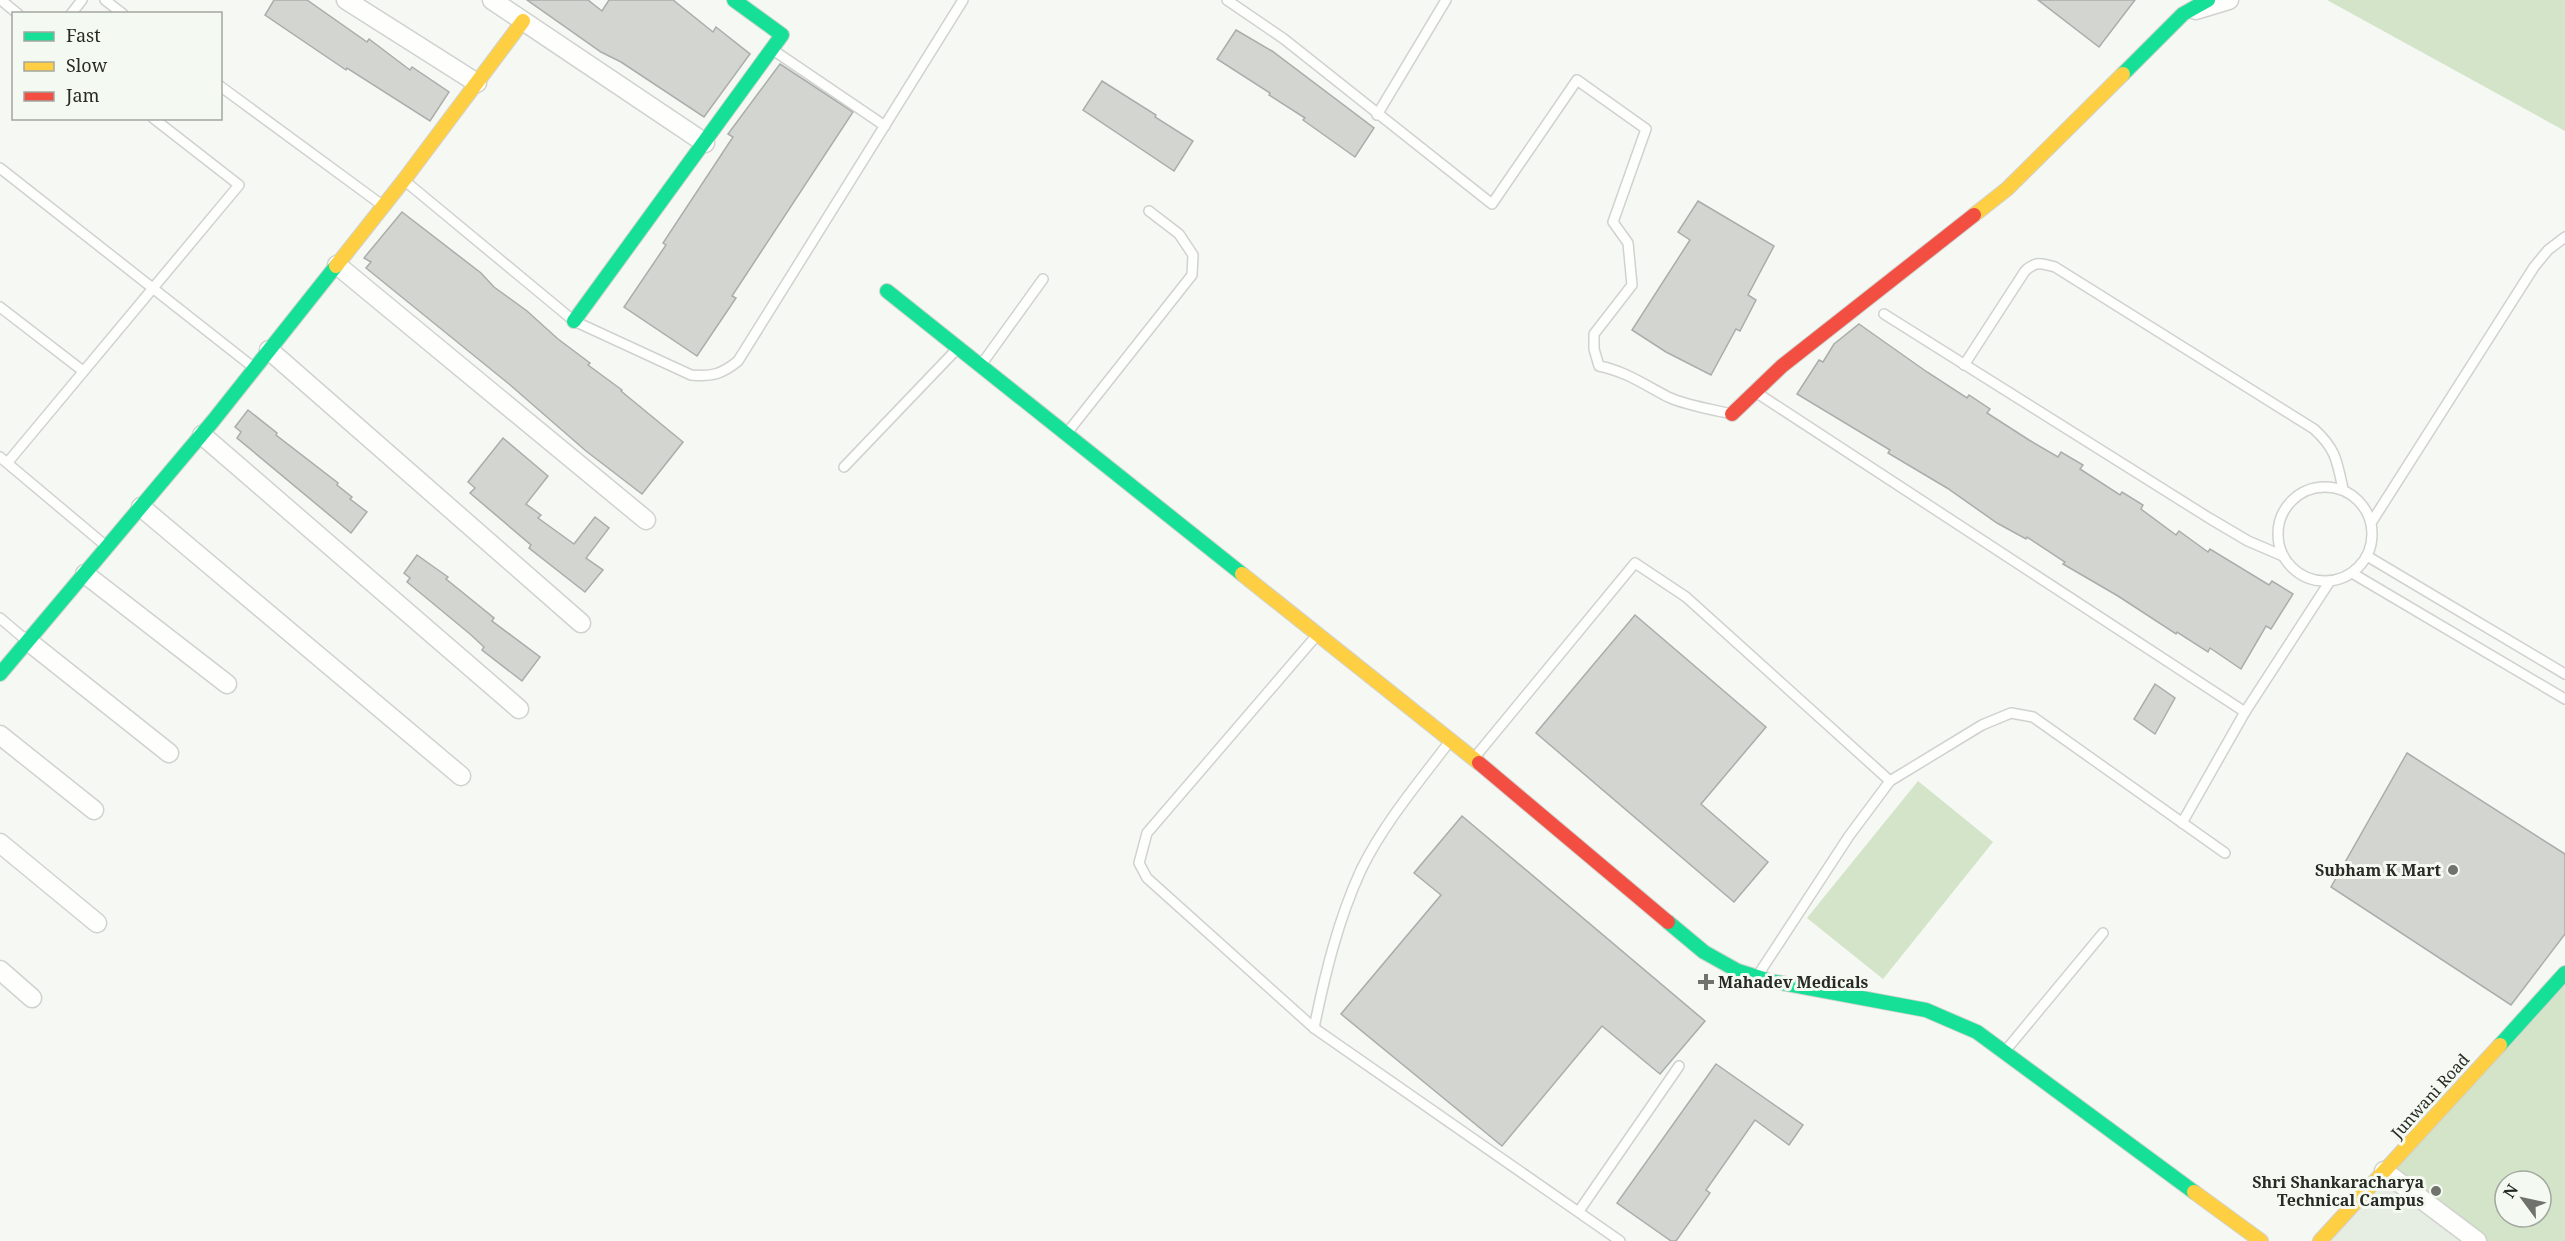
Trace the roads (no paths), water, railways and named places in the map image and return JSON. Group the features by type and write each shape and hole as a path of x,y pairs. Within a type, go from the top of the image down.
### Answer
{"street":[{"path":"346,0 477,83"},
{"path":"492,0 705,143"},
{"path":"1732,414 1791,358 2007,189 2180,10 2208,0"},
{"path":"2180,10 2229,0"},
{"path":"574,321 782,35 738,1"},
{"path":"0,674 255,369 405,180 523,21"},
{"path":"337,265 646,520"},
{"path":"887,291 1451,740 1704,951 1737,970 1757,977 1926,1010 1977,1032 2261,1241"},
{"path":"270,350 581,623"},
{"path":"202,435 519,709"},
{"path":"141,507 460,777"},
{"path":"85,574 227,684"},
{"path":"28,641 169,753"},
{"path":"0,735 94,810"},
{"path":"0,843 97,923"},
{"path":"0,970 32,998"},
{"name":"Junwani Road","path":"2320,1241 2565,973"},
{"path":"2384,1171 2477,1241"}],"lane":[{"path":"1,0 16,12"},
{"path":"105,0 120,12"},
{"path":"405,180 574,321 691,375 709,377 723,373 738,361 963,0"},
{"path":"1227,0 1284,39 1492,204 1577,80 1646,129 1613,222 1628,243 1632,285 1594,334 1594,349 1599,366 1642,382 1684,404 1732,414"},
{"path":"1377,115 1446,0"},
{"path":"773,50 885,126"},
{"path":"222,87 384,206"},
{"path":"107,547 4,459 83,371 239,185 156,120"},
{"path":"0,168 255,369"},
{"path":"1067,433 1192,275 1193,255 1179,234 1149,211"},
{"path":"2372,523 2534,267 2548,250 2565,237"},
{"path":"1964,365 2025,271 2033,264 2039,263 2055,267 2314,429 2328,442 2336,455 2343,489"},
{"path":"981,364 1043,279"},
{"path":"0,307 83,371"},
{"path":"1884,314 2209,518 2248,541 2283,556"},
{"path":"844,467 959,347"},
{"path":"1754,391 2245,712"},
{"path":"2320,486 2343,489 2361,502 2372,523 2373,534 2367,556 2352,573 2330,581 2308,578 2298,573 2283,556 2279,545 2279,522 2290,502 2309,489 2320,486"},
{"path":"2367,556 2565,674"},
{"path":"1474,759 1635,563 1686,597 1890,781"},
{"path":"2352,573 2565,699"},
{"path":"2182,823 2245,712 2330,581"},
{"path":"0,618 28,641"},
{"path":"1318,633 1147,833 1140,863 1147,878 1314,1028 1620,1241"},
{"path":"1757,977 1843,845 1890,781 1983,725 2012,713 2033,717 2225,853"},
{"path":"1314,1028 1325,974 1361,870 1399,809 1451,740"},
{"path":"2005,1052 2103,933"},
{"path":"1579,1212 1679,1066"}],"place":[{"name":"Subham K Mart","path":"2453,870"},
{"name":"Mahadev Medicals","path":"1706,982"},
{"name":"Shri Shankaracharya Technical Campus","path":"2436,1191"}]}
